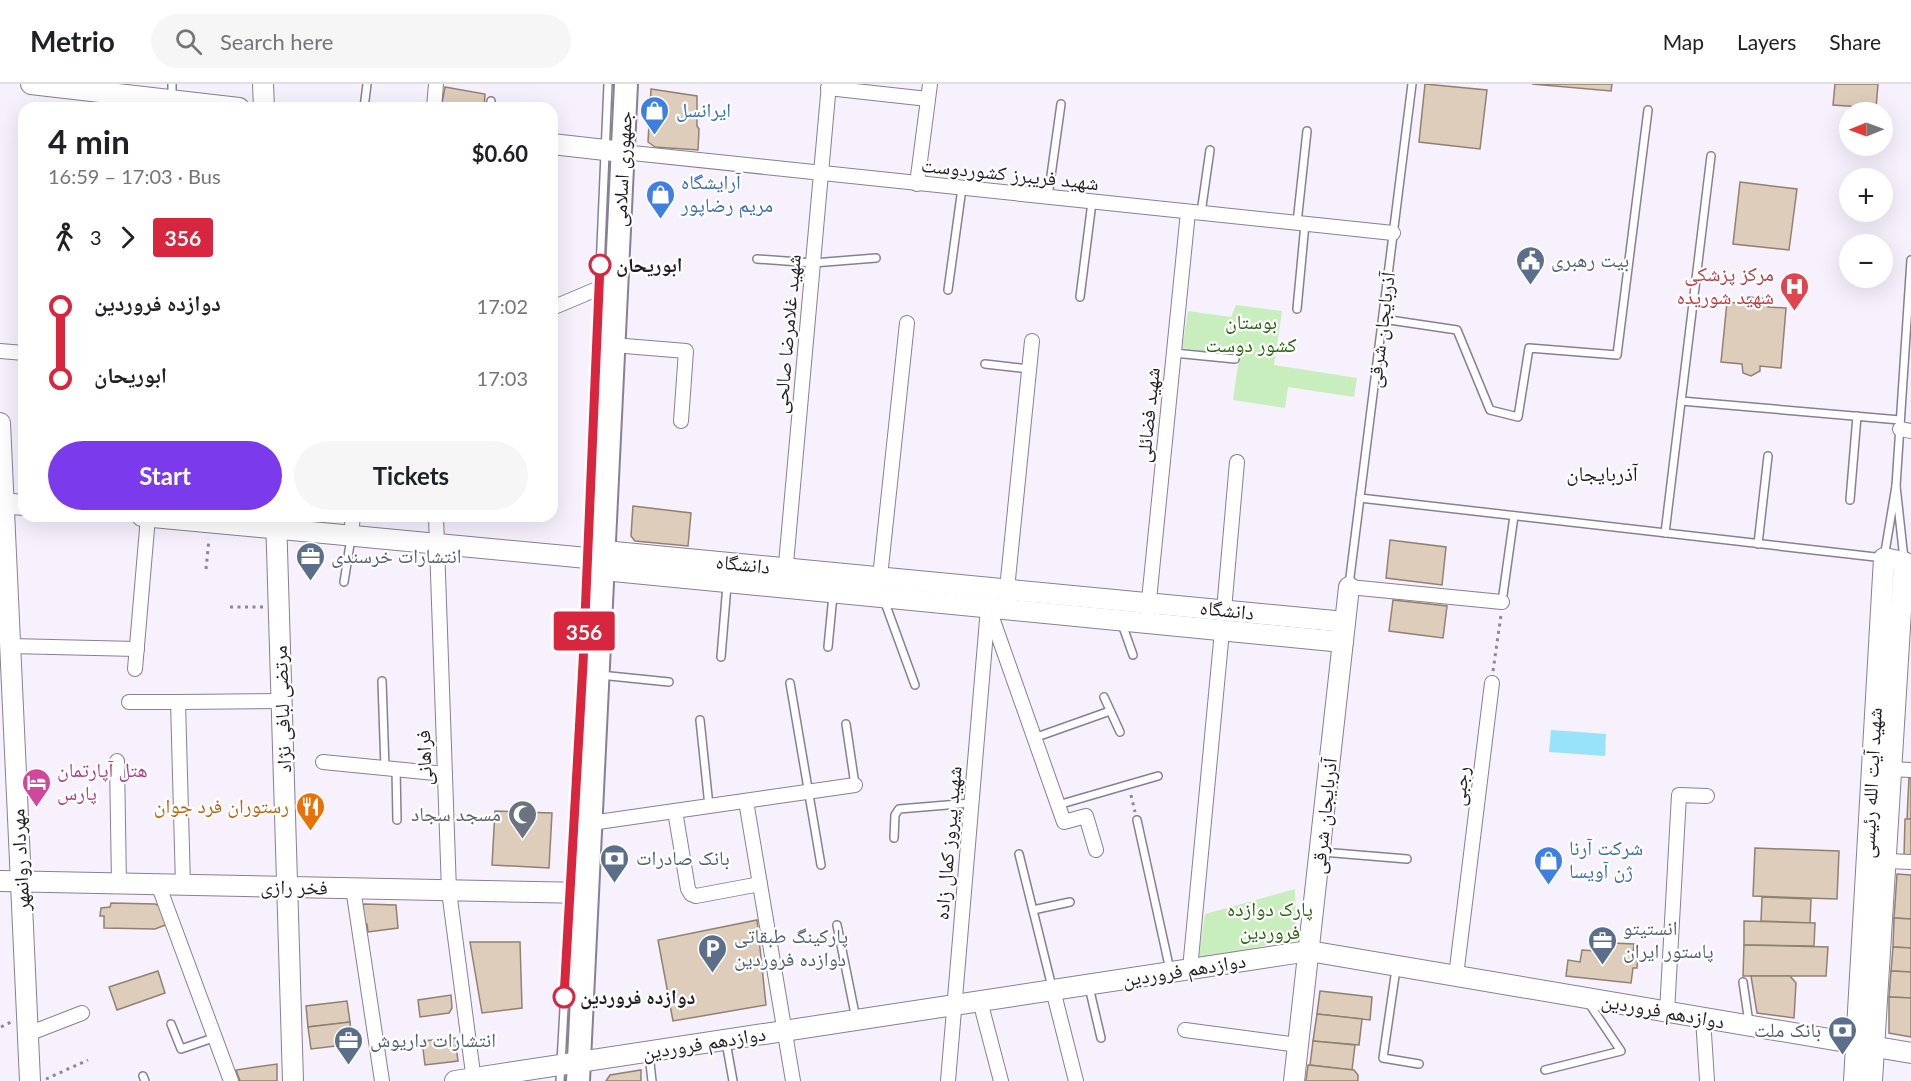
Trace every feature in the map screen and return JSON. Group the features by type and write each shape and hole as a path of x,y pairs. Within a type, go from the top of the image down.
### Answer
{"main road":[{"path":"263,84 264,102"},
{"name":"جمهوری اسلامی","path":"570,1072 578,893 591,823 598,675 598,559 614,345 607,285 614,151 626,84"},
{"path":"43,85 126,101 180,99 200,102"},
{"path":"558,145 614,151"},
{"name":"مهرداد روانمهر","path":"0,423 30,1081"},
{"path":"2,503 18,504"},
{"name":"دانشگاه","path":"210,522 276,522 352,526 435,543 728,572 786,568 1345,622"},
{"name":"مرتضی لبافی نژاد","path":"276,522 293,1081"},
{"path":"1884,558 1908,562"},
{"name":"شهید آیت الله رئیسی","path":"1872,1081 1865,1045 1884,558"},
{"name":"شهید آیت الله رئیسی","path":"1854,1081 1865,1045 1886,861 1908,562"},
{"name":"دانشگاه","path":"728,572 784,588 1343,642"},
{"path":"880,577 883,597"},
{"name":"آذربایجان شرقی","path":"1294,1081 1349,586"},
{"path":"996,608 998,588"},
{"path":"1222,631 1224,610"},
{"name":"فخر رازی","path":"0,881 578,893"},
{"name":"دوازدهم فروردین","path":"468,1080 570,1072 649,1052 1309,951 1911,1053"}],"street":[{"path":"434,102 436,84"},
{"path":"917,184 930,84"},
{"path":"829,86 928,99"},
{"name":"شهید غلامرضا صالحی","path":"784,588 829,86"},
{"name":"شهید فریبرز کشوردوست","path":"614,151 1393,233"},
{"name":"شهید فضائلی","path":"1147,623 1174,353 1195,212"},
{"path":"558,305 607,285"},
{"path":"880,577 907,323"},
{"path":"998,588 1032,341"},
{"path":"614,345 686,351 681,421"},
{"path":"0,351 18,352"},
{"path":"1224,610 1237,462"},
{"path":"135,669 148,522"},
{"name":"فراهانی","path":"436,522 449,891 468,1080"},
{"path":"1349,586 1502,602"},
{"path":"996,608 1034,738 1064,822 1086,816 1096,850"},
{"name":"شهید پیروز کمال زاده","path":"948,1081 971,803 996,608"},
{"path":"1180,970 1222,631"},
{"path":"10,646 137,649"},
{"name":"رجبی","path":"1456,976 1492,683"},
{"path":"129,702 282,701"},
{"path":"178,702 183,885"},
{"path":"117,761 119,883"},
{"path":"323,762 445,774"},
{"path":"1891,769 1911,770"},
{"path":"591,823 855,785"},
{"path":"1667,1012 1679,795 1707,796"},
{"path":"746,801 793,1081"},
{"path":"675,811 688,889 691,894 696,896 760,884"},
{"path":"1886,861 1911,862"},
{"path":"158,884 231,1081"},
{"path":"353,888 382,1081"},
{"path":"1053,990 1076,1081"},
{"path":"980,1001 1001,1081"},
{"path":"27,1034 82,1013"},
{"path":"1703,1018 1707,1081"},
{"path":"1185,1030 1298,1045"}],"lane":[{"path":"365,102 367,84"},
{"path":"608,84 614,151"},
{"name":"آذربایجان شرقی","path":"1349,586 1412,84"},
{"path":"1047,197 1061,104"},
{"path":"1383,319 1457,330 1490,410 1518,417 1529,348 1617,355 1648,110"},
{"path":"1297,309 1307,130"},
{"path":"1195,212 1210,150"},
{"path":"1665,533 1711,156"},
{"path":"948,290 962,188"},
{"path":"1080,297 1092,202"},
{"path":"757,259 813,263 876,258"},
{"name":"شهید آیت الله رئیسی","path":"1884,558 1904,427 1911,260"},
{"path":"578,893 598,559 607,285"},
{"path":"1174,353 1235,359"},
{"path":"985,364 1029,369"},
{"path":"1681,401 1857,416 1904,427"},
{"path":"1850,500 1857,416"},
{"path":"1758,544 1768,456"},
{"name":"شهید آیت الله رئیسی","path":"1896,486 1908,562"},
{"path":"1360,498 1884,558"},
{"path":"1502,602 1514,516"},
{"path":"344,582 352,526"},
{"path":"721,657 728,572"},
{"path":"828,647 835,573"},
{"path":"883,597 915,685"},
{"path":"1115,600 1133,655"},
{"path":"598,675 669,682"},
{"path":"382,681 390,768 398,820"},
{"path":"790,682 821,865"},
{"path":"1104,697 1120,732"},
{"path":"1034,738 1110,711"},
{"path":"700,720 709,806"},
{"path":"846,724 855,785"},
{"path":"1058,806 1158,776"},
{"path":"894,838 895,815 898,809 971,803"},
{"path":"1137,820 1180,970"},
{"path":"1320,852 1407,860"},
{"path":"1019,854 1053,990"},
{"path":"1033,910 1070,902"},
{"path":"837,925 856,1020"},
{"path":"1396,966 1383,1058 1419,1064"},
{"path":"1743,982 1750,1026"},
{"path":"1088,984 1101,1038"},
{"path":"1545,1070 1621,1051 1585,998"},
{"path":"171,1024 181,1049 216,1037"},
{"path":"725,1040 733,1081"},
{"path":"649,1052 652,1081"}],"path":[{"path":"206,569 210,522"},
{"path":"1492,683 1502,602"},
{"path":"230,607 279,608"},
{"path":"1129,784 1137,820"},
{"path":"41,1081 88,1060"}],"green space":[{"name":"بوستان کشور دوست","path":"1236,305 1282,311 1274,365 1357,378 1354,397 1288,387 1285,408 1233,400 1239,357 1182,348 1188,311 1231,317"},
{"name":"پارک دوازده فروردین","path":"1295,889 1296,938 1198,961 1205,914"}],"water":[{"path":"1551,730 1606,734 1605,756 1549,752"}],"building":[{"path":"1425,84 1487,90 1480,149 1419,142"},
{"path":"1532,84 1612,84 1611,91"},
{"path":"1835,84 1878,84 1876,102 1839,102 1839,105 1833,105"},
{"path":"445,87 485,94 484,102 442,102"},
{"path":"651,89 697,96 698,150 655,147 648,142"},
{"path":"1740,182 1797,189 1789,250 1733,244"},
{"path":"1748,297 1769,299 1768,307 1786,308 1781,368 1760,366 1760,371 1751,376 1743,373 1742,364 1721,362 1727,302 1747,304"},
{"path":"633,506 691,513 688,546 635,541 631,536"},
{"path":"1390,540 1446,547 1442,585 1386,578"},
{"path":"1393,600 1447,606 1443,638 1389,631"},
{"path":"1909,777 1911,778 1911,819 1907,819"},
{"name":"مسجد سجاد","path":"495,811 552,813 549,868 492,865"},
{"path":"1905,819 1911,819 1911,857 1904,857"},
{"path":"1755,848 1839,851 1837,899 1753,896"},
{"path":"1897,874 1911,875 1911,919 1894,918"},
{"path":"1762,897 1811,899 1810,923 1761,921"},
{"path":"111,903 155,904 163,907 168,924 155,929 104,928 104,916 100,916 101,908 110,907"},
{"path":"364,904 396,905 398,928 368,932 367,924 364,924 362,908"},
{"path":"1894,918 1911,919 1911,948 1893,947"},
{"name":"پارکینگ طبقاتی دوازده فروردین","path":"757,920 766,1005 673,1021 658,940"},
{"path":"1744,921 1815,923 1814,946 1744,945"},
{"path":"470,942 520,942 522,1008 482,1013"},
{"name":"انستیتو پاستور ایران","path":"1612,943 1634,944 1633,953 1638,953 1637,968 1633,968 1631,983 1566,976 1568,960 1580,962 1582,950 1612,952"},
{"path":"1744,945 1828,947 1826,976 1743,976"},
{"path":"1893,947 1911,948 1911,972 1891,971"},
{"path":"158,971 165,993 117,1010 109,987"},
{"path":"1891,971 1911,972 1911,998 1889,997"},
{"path":"1751,976 1790,976 1796,983 1794,1018 1757,1013"},
{"path":"1320,991 1372,997 1370,1020 1317,1014"},
{"path":"451,995 452,1008 449,1013 420,1017 418,1000"},
{"path":"1889,997 1911,998 1911,1037 1889,1033"},
{"path":"347,1001 350,1022 308,1027 306,1006"},
{"path":"1317,1014 1362,1019 1359,1045 1313,1041"},
{"path":"350,1022 352,1044 311,1049 308,1027"},
{"path":"455,1038 458,1061 425,1065 422,1041"},
{"path":"1313,1041 1355,1045 1352,1070 1310,1065"},
{"path":"277,1064 277,1081 240,1081 236,1070"},
{"path":"1308,1065 1354,1070 1358,1075 1358,1081 1306,1081"},
{"path":"641,1070 641,1081 606,1081 610,1075"}],"bus line":[{"name":"356","path":"564,997 583,664 600,265"}],"place":[{"name":"ایرانسل","path":"655,136"},
{"name":"آرایشگاه مریم رضاپور","path":"660,220"},
{"name":"ابوریحان","path":"600,265"},
{"name":"بیت رهبری","path":"1530,286"},
{"name":"مرکز پزشکی شهید شوریده","path":"1795,312"},
{"name":"انتشارات خرسندی","path":"310,582"},
{"name":"هتل آپارتمان پارس","path":"36,808"},
{"name":"رستوران فرد جوان","path":"310,832"},
{"name":"مسجد سجاد","path":"522,840"},
{"name":"بانک صادرات","path":"615,884"},
{"name":"شرکت آرنا ژن آویسا","path":"1548,886"},
{"name":"انستیتو پاستور ایران","path":"1602,966"},
{"name":"پارکینگ طبقاتی دوازده فروردین","path":"713,974"},
{"name":"دوازده فروردین","path":"564,997"},
{"name":"بانک ملت","path":"1842,1056"},
{"name":"انتشارات داریوش","path":"349,1066"}],"district":[{"name":"آذربایجان","path":"1602,474"}]}
